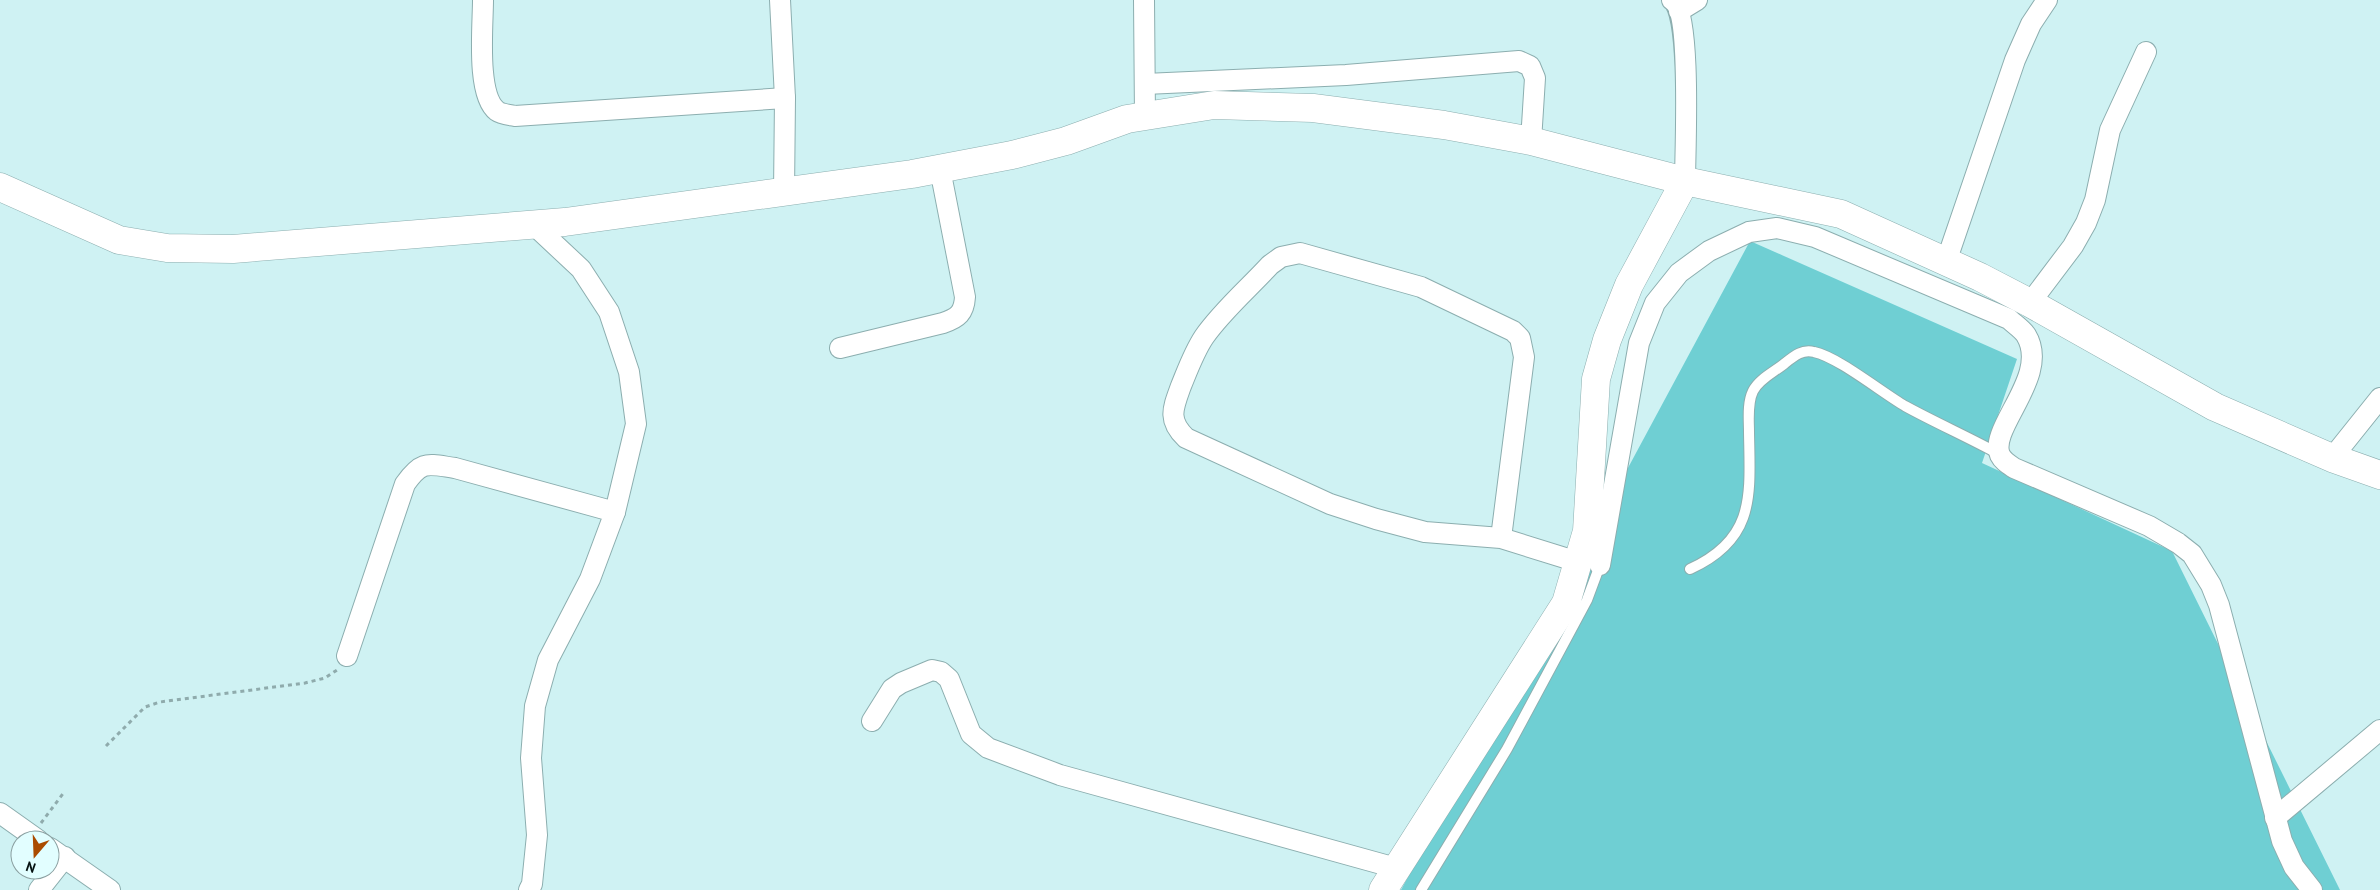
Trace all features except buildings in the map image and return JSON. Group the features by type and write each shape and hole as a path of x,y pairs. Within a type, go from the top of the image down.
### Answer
{"street":[{"path":"483,0 486,97 497,111 515,116 785,98"},
{"path":"780,0 785,98 784,193"},
{"path":"1144,0 1145,116"},
{"path":"1589,563 1587,531 1596,378 1607,340 1629,285 1685,181 1685,57 1683,20 1676,6 1697,0"},
{"path":"1946,262 2015,60 2031,24 2047,0"},
{"path":"2030,303 2073,246 2086,223 2096,200 2110,130 2146,52"},
{"path":"1144,84 1346,75 1519,61 1530,66 1535,78 1530,141"},
{"path":"0,187 119,240 167,248 233,249 534,225 784,193 940,169 1030,150 1066,141 1145,116 1214,105 1313,108 1444,125 1530,141 1685,181 1841,214 2030,303 2215,406 2332,458 2380,475"},
{"path":"840,348 943,323 956,318 964,309 965,297 940,169"},
{"path":"529,890 532,884 537,835 531,758 536,699 548,660 590,579 615,512 636,424 629,372 609,312 581,269 534,225"},
{"path":"872,721 892,689 901,683 932,670 941,672 949,679 971,734 988,748 1060,775 1389,879 1566,603 1589,563 1639,343 1655,303 1679,273 1709,251 1749,232 1777,228 1815,237 2009,319 2026,336 2032,356 2029,378 2001,437 1998,446 1999,454 2004,462 2014,468 2149,526 2192,554 2211,585 2220,605 2282,842 2294,867 2312,890"},
{"path":"1501,538 1524,357 1520,338 1513,331 1421,287 1300,253 1281,257 1270,265 1205,336 1194,356 1173,406 1172,417 1176,429 1186,438 1330,504 1376,519 1425,532 1501,538 1589,563"},
{"path":"2332,458 2380,398"},
{"path":"347,656 404,484 416,468 430,465 455,468 615,512"},
{"path":"2275,818 2380,730"},
{"path":"0,813 23,830"},
{"path":"60,855 110,890"}],"lane":[{"path":"1690,569 1708,560 1731,540 1747,508 1750,491 1749,411 1754,390 1795,355 1804,351 1815,352 1830,359 1905,406 1999,454"},
{"path":"1421,890 1507,749 1587,600 1589,563"}],"path":[{"path":"106,746 145,707 160,702 305,683 325,678 340,668 347,656"},
{"path":"39,830 65,791"}],"shaded area":[{"path":"1750,241 2017,359 1982,463 2172,551 2340,890 1401,890"}]}
